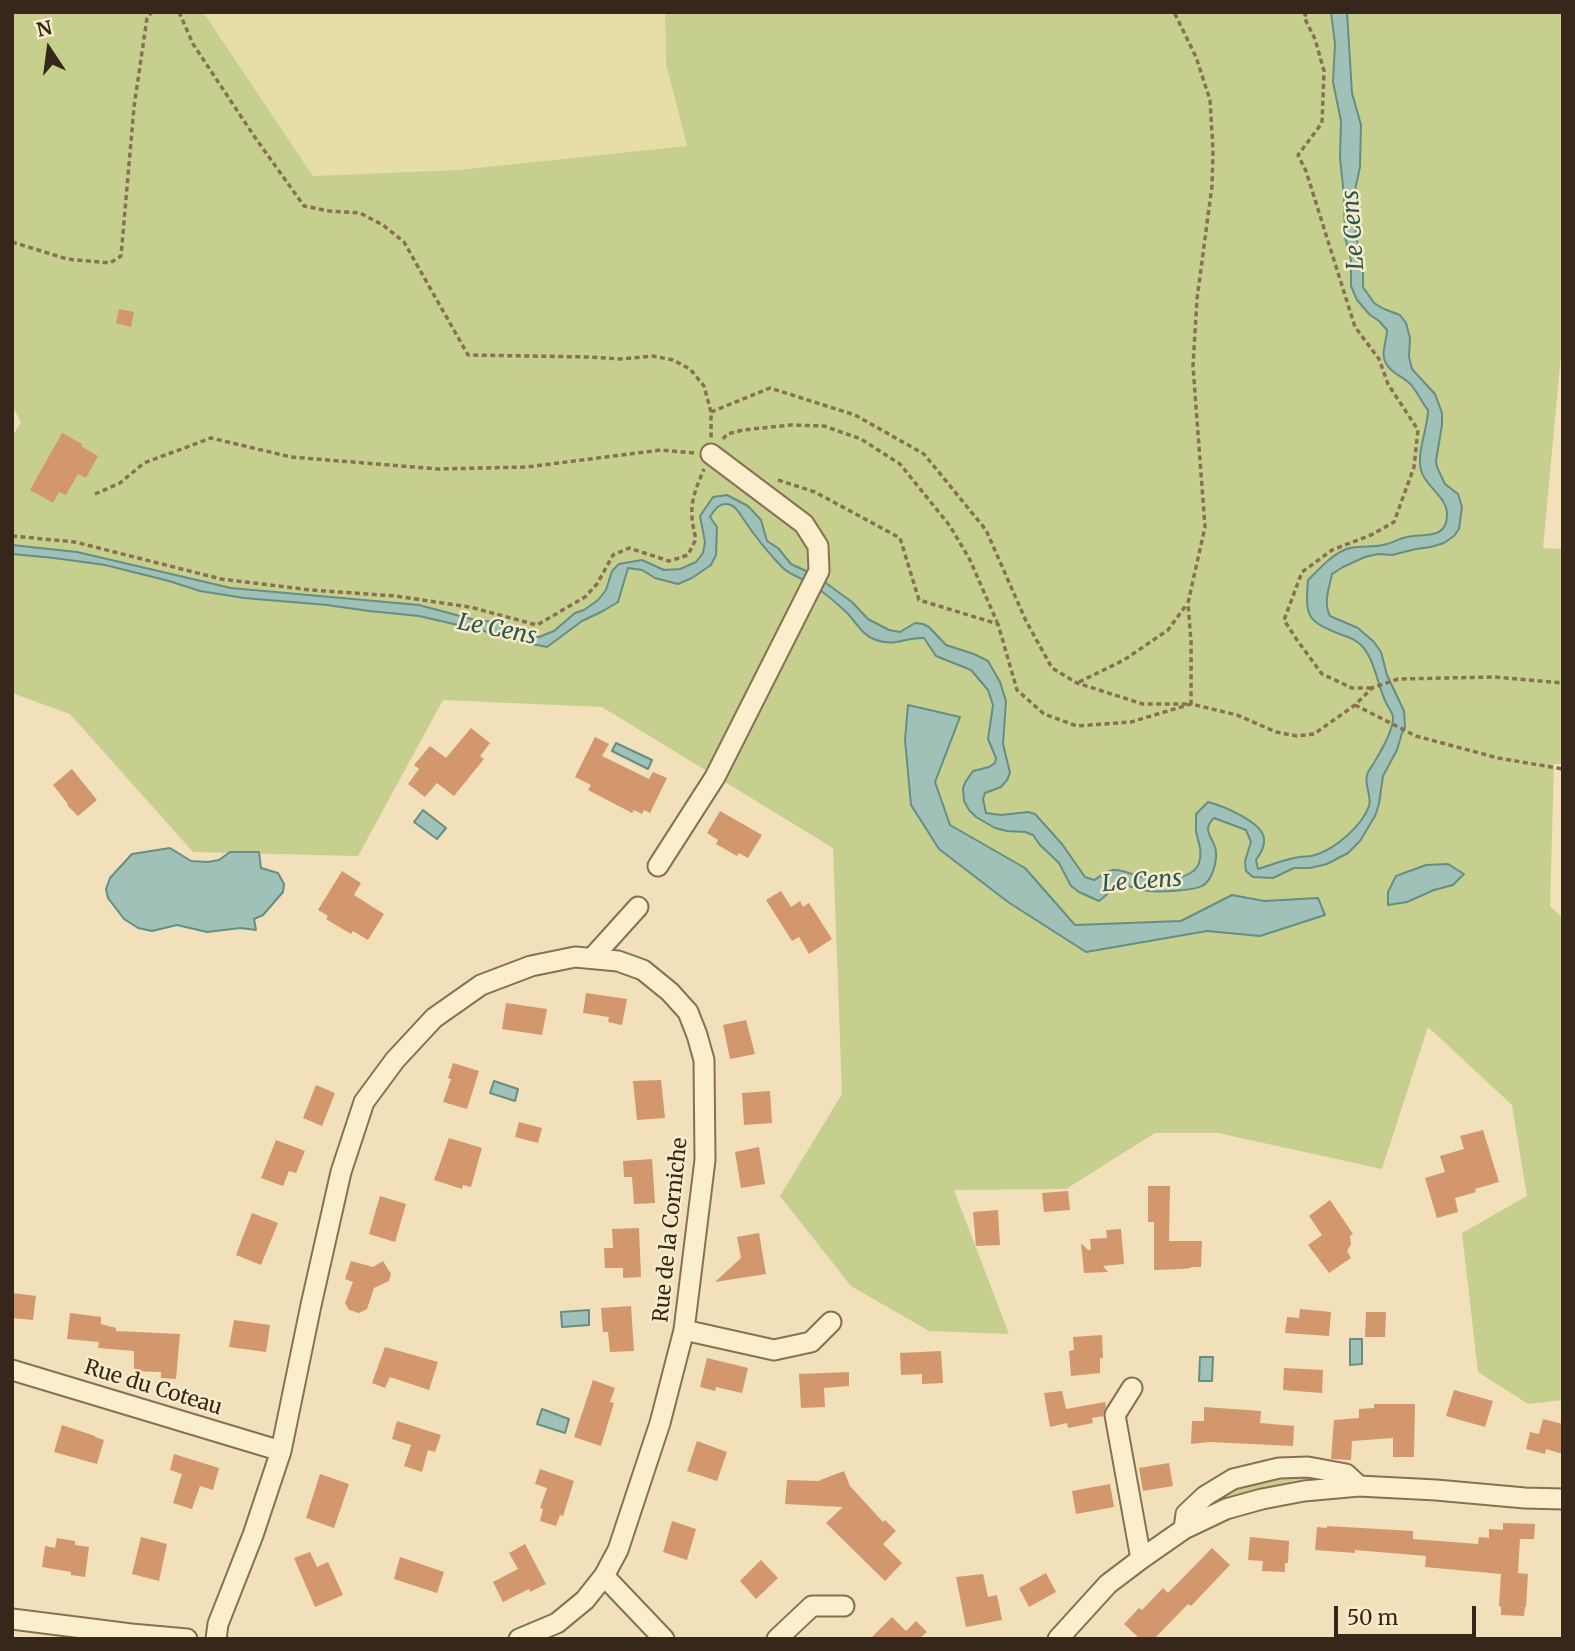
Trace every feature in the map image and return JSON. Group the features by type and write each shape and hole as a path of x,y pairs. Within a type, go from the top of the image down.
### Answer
{"street":[{"path":"658,866 715,777 819,571 818,546 804,524 711,454"},
{"path":"592,958 638,908"},
{"name":"Rue de la Corniche","path":"216,1639 218,1624 253,1535 281,1451 341,1172 365,1102 395,1060 434,1018 481,985 531,966 575,957 618,961 643,970 670,992 688,1012 704,1060 705,1160 684,1330 660,1423 618,1550 604,1576 584,1600 557,1623 519,1639"},
{"path":"684,1330 774,1350 811,1342 831,1322"},
{"name":"Rue du Coteau","path":"12,1370 281,1451"},
{"path":"1132,1388 1115,1415 1141,1559"},
{"path":"1184,1529 1186,1514 1205,1496 1233,1479 1279,1468 1308,1467 1346,1474 1359,1486"},
{"path":"1058,1639 1108,1584 1184,1529 1226,1509 1262,1499 1304,1491 1359,1486 1563,1499"},
{"path":"604,1576 664,1639"},
{"path":"777,1639 812,1606 844,1606"},
{"path":"12,1619 187,1639"}],"path":[{"path":"12,243 67,260 110,263 121,256 134,107 147,18 152,12"},
{"path":"179,12 193,44 304,206 360,214 383,225 404,242 468,355 620,359 653,356 673,360 690,369 704,386 711,412 711,454"},
{"path":"1174,12 1196,57 1210,100 1213,150 1212,186 1197,299 1193,366 1205,527 1188,603 1191,705"},
{"path":"1307,12 1304,17 1315,39 1324,71 1322,123 1298,155 1306,171 1355,327 1379,359 1388,384 1418,430 1414,467 1394,523 1332,550 1302,572 1284,620 1322,674 1352,688 1373,687 1398,679 1494,677 1563,683"},
{"path":"711,412 770,388 855,415 924,454 986,530 1027,621 1052,668 1077,683 1143,704 1191,705 1237,715 1276,732 1297,736 1314,734 1355,705 1373,687"},
{"path":"12,536 75,542 221,579 311,590 396,596 470,607 537,625 585,597 597,584 613,555 629,548 669,561 688,555 696,539 691,520 693,495 711,454 727,434 791,425 824,426 862,439 900,464 950,526 970,560 998,624 1017,690 1044,714 1077,726 1131,722 1191,705"},
{"path":"95,494 120,483 144,463 211,438 291,457 438,469 527,467 661,450 711,454"},
{"path":"768,477 815,492 900,538 919,600 998,624"},
{"path":"1077,683 1124,660 1157,637 1168,629 1188,603"},
{"path":"1355,705 1416,736 1497,758 1563,769"}],"shaded area":[{"path":"203,12 665,12 666,64 688,146 458,170 313,176"}],"green space":[{"path":"12,12 203,12 313,176 458,170 687,146 666,64 665,12 1563,12 1563,333 1543,548 1563,549 1563,764 1554,764 1550,906 1563,918 1563,1400 1528,1404 1478,1372 1462,1233 1527,1196 1512,1105 1428,1027 1382,1169 1218,1133 1155,1133 1066,1189 954,1190 1009,1334 929,1331 851,1286 780,1196 842,1094 833,848 602,707 443,700 358,856 193,852 70,714 12,693 12,437 21,422 12,405"},
{"path":"1292,1474 1326,1478 1296,1480 1205,1505 1235,1488"}],"water":[{"name":"Le Cens","path":"1331,12 1347,12 1352,93 1361,125 1360,167 1354,195 1356,237 1363,264 1363,287 1374,303 1400,315 1406,323 1412,369 1435,394 1442,413 1437,467 1445,484 1458,494 1462,507 1459,529 1444,543 1392,555 1365,557 1332,574 1327,601 1330,616 1358,628 1381,652 1387,675 1404,711 1405,728 1383,776 1375,816 1360,841 1348,853 1327,864 1294,868 1273,878 1253,877 1246,871 1245,861 1251,842 1246,830 1214,818 1208,831 1215,847 1216,861 1206,884 1198,888 1160,891 1120,886 1099,901 1079,892 1071,886 1059,863 1033,835 995,828 976,817 964,801 963,788 973,771 989,767 995,763 996,758 988,739 993,705 988,690 971,670 936,656 924,638 883,642 867,635 828,596 783,568 737,510 727,504 718,506 710,517 717,527 716,555 711,565 678,584 655,578 642,570 628,568 618,602 582,621 547,647 419,616 244,598 200,591 105,565 12,554 12,545 77,552 231,588 419,605 475,620 504,623 521,634 539,637 554,631 575,613 598,600 606,590 612,571 619,564 642,560 664,570 680,569 696,562 703,553 705,542 700,516 713,497 727,495 748,506 761,520 767,541 778,548 791,564 815,575 852,602 868,619 889,630 900,632 915,623 923,624 946,645 988,661 1000,682 1006,701 1003,744 1010,773 1001,787 985,793 983,799 986,813 1035,814 1062,844 1085,877 1094,880 1113,870 1158,880 1190,873 1196,869 1200,859 1196,814 1208,802 1250,821 1262,833 1264,842 1256,860 1258,869 1323,852 1347,836 1365,814 1370,802 1366,783 1368,771 1387,740 1393,717 1372,663 1361,645 1322,626 1311,617 1307,603 1308,580 1327,561 1344,550 1382,545 1439,532 1446,522 1447,513 1443,502 1424,478 1420,466 1428,410 1411,385 1388,366 1384,355 1387,330 1357,300 1351,286 1351,260 1345,237 1340,158 1341,121 1333,82 1335,44"},
{"path":"908,705 960,717 935,782 950,825 1025,868 1075,925 1181,921 1232,895 1264,901 1318,898 1325,915 1260,936 1207,931 1086,952 1008,902 939,849 911,805 905,740"},
{"path":"616,743 652,760 648,769 612,751"},
{"path":"423,810 446,828 437,839 414,822"},
{"path":"170,848 191,861 208,862 219,860 230,852 259,852 261,868 278,873 284,884 283,892 263,915 254,919 256,930 241,928 207,932 177,925 152,931 138,928 124,919 108,898 106,889 110,878 132,854"},
{"path":"1448,864 1464,874 1453,885 1407,902 1388,905 1388,892 1396,876 1426,865"},
{"path":"494,1081 518,1089 515,1101 490,1093"},
{"path":"589,1310 589,1325 562,1327 561,1312"},
{"path":"1350,1339 1362,1339 1362,1364 1350,1365"},
{"path":"1200,1357 1213,1357 1212,1381 1199,1381"},
{"path":"542,1409 569,1419 565,1433 537,1424"}],"building":[{"path":"119,309 134,312 131,327 116,323"},
{"path":"62,433 98,456 86,478 78,474 66,495 59,492 53,503 30,490"},
{"path":"471,728 490,743 480,756 484,759 454,796 437,783 425,797 408,784 419,769 414,765 430,746 446,758"},
{"path":"595,737 609,744 602,756 649,779 653,772 667,778 650,813 644,810 642,814 634,810 632,813 588,790 591,785 575,777"},
{"path":"72,769 97,800 78,816 53,785"},
{"path":"720,811 762,835 748,858 739,853 737,856 716,844 718,840 707,833"},
{"path":"342,871 361,883 354,895 384,914 368,940 353,931 351,934 326,919 328,916 318,910"},
{"path":"781,891 791,907 800,901 803,907 809,903 832,939 809,954 799,937 792,941 766,900"},
{"path":"586,993 627,999 622,1025 608,1022 609,1017 583,1013"},
{"path":"506,1003 547,1009 542,1035 502,1029"},
{"path":"746,1020 755,1054 730,1059 723,1025"},
{"path":"453,1063 479,1071 467,1109 443,1102"},
{"path":"661,1080 665,1118 637,1120 633,1081"},
{"path":"316,1085 335,1093 322,1126 303,1118"},
{"path":"770,1091 772,1123 744,1125 742,1093"},
{"path":"519,1122 542,1128 538,1143 515,1137"},
{"path":"1483,1130 1499,1182 1455,1198 1458,1212 1437,1218 1425,1178 1445,1172 1440,1156 1464,1149 1460,1136"},
{"path":"449,1138 482,1148 471,1187 463,1185 462,1189 434,1180"},
{"path":"276,1140 305,1151 296,1173 289,1171 283,1186 261,1178"},
{"path":"759,1147 765,1184 741,1188 735,1152"},
{"path":"652,1159 655,1203 634,1204 632,1177 624,1177 623,1161"},
{"path":"1148,1186 1170,1186 1169,1241 1202,1241 1201,1267 1154,1270 1154,1222 1148,1222"},
{"path":"1068,1191 1070,1210 1044,1212 1042,1193"},
{"path":"380,1196 406,1204 395,1242 369,1234"},
{"path":"1330,1200 1353,1234 1350,1236 1351,1244 1347,1251 1351,1258 1329,1273 1308,1245 1322,1235 1309,1216"},
{"path":"998,1210 1000,1245 976,1246 973,1212"},
{"path":"252,1213 278,1223 261,1265 236,1255"},
{"path":"639,1228 641,1277 623,1278 623,1268 605,1268 604,1248 613,1248 612,1229"},
{"path":"1121,1229 1124,1264 1103,1266 1108,1272 1084,1273 1081,1243 1091,1250 1090,1239 1107,1238 1106,1230"},
{"path":"759,1233 766,1274 715,1282 741,1258 737,1237"},
{"path":"351,1261 373,1267 383,1261 391,1274 389,1281 374,1288 367,1309 359,1313 349,1310 345,1303 353,1282 345,1279"},
{"path":"12,1293 36,1296 33,1320 12,1318"},
{"path":"631,1306 634,1351 610,1352 608,1332 603,1332 601,1308"},
{"path":"1300,1309 1331,1312 1329,1336 1285,1333 1287,1317 1299,1318"},
{"path":"1366,1312 1386,1312 1385,1337 1365,1337"},
{"path":"70,1313 101,1317 101,1324 116,1328 116,1331 180,1334 176,1379 161,1378 161,1372 134,1371 134,1351 98,1348 99,1342 67,1339"},
{"path":"234,1320 270,1325 266,1352 229,1347"},
{"path":"1102,1335 1103,1358 1100,1358 1100,1373 1071,1376 1069,1351 1074,1350 1073,1337"},
{"path":"385,1347 438,1362 429,1390 390,1377 385,1388 372,1383"},
{"path":"941,1351 943,1383 922,1384 922,1374 901,1375 900,1353"},
{"path":"707,1358 748,1368 742,1393 716,1387 715,1391 700,1387"},
{"path":"1284,1368 1323,1370 1322,1393 1283,1390"},
{"path":"849,1372 849,1386 824,1388 825,1407 801,1408 799,1374"},
{"path":"593,1380 615,1388 610,1402 614,1403 601,1446 574,1437"},
{"path":"1454,1390 1493,1401 1485,1427 1446,1416"},
{"path":"1062,1391 1066,1409 1105,1402 1103,1416 1092,1418 1093,1423 1068,1428 1067,1423 1050,1427 1044,1393"},
{"path":"1374,1404 1415,1404 1414,1457 1393,1457 1393,1438 1352,1441 1351,1460 1331,1459 1334,1420 1359,1418 1359,1409 1374,1408"},
{"path":"1204,1407 1261,1411 1260,1423 1294,1426 1293,1446 1209,1442 1191,1444 1192,1421 1204,1421"},
{"path":"1543,1419 1563,1424 1563,1454 1546,1449 1545,1454 1526,1449 1530,1432 1539,1434"},
{"path":"397,1421 441,1435 435,1452 428,1450 422,1472 404,1466 411,1445 392,1439"},
{"path":"62,1425 104,1440 97,1464 54,1452"},
{"path":"697,1441 727,1452 717,1481 687,1471"},
{"path":"174,1454 219,1468 213,1490 200,1486 192,1509 173,1503 182,1474 170,1470"},
{"path":"1169,1463 1173,1486 1143,1491 1139,1468"},
{"path":"540,1469 574,1481 563,1516 560,1515 556,1526 540,1521 543,1509 540,1508 547,1488 535,1484"},
{"path":"844,1471 850,1486 883,1522 885,1520 896,1531 883,1544 902,1563 885,1581 826,1523 843,1507 785,1504 787,1480 818,1481"},
{"path":"320,1474 349,1484 334,1528 306,1518"},
{"path":"1110,1484 1114,1507 1076,1514 1072,1491"},
{"path":"672,1521 696,1529 687,1560 663,1552"},
{"path":"1503,1523 1535,1524 1534,1539 1520,1539 1518,1573 1528,1574 1524,1616 1501,1615 1501,1574 1425,1567 1426,1556 1355,1550 1355,1553 1315,1550 1317,1527 1413,1531 1413,1539 1478,1544 1479,1537 1489,1538 1489,1529 1503,1530"},
{"path":"141,1537 167,1544 159,1581 132,1574"},
{"path":"1250,1537 1289,1541 1285,1572 1262,1571 1263,1561 1248,1560"},
{"path":"57,1538 89,1547 85,1577 42,1567 45,1546 55,1548"},
{"path":"525,1544 546,1584 503,1602 493,1582 518,1569 509,1553"},
{"path":"1212,1548 1230,1565 1191,1606 1188,1604 1154,1639 1140,1639 1124,1624 1163,1588 1168,1593"},
{"path":"310,1552 317,1567 328,1562 343,1595 315,1607 294,1558"},
{"path":"400,1557 444,1572 437,1593 394,1579"},
{"path":"761,1560 778,1578 756,1599 740,1581"},
{"path":"1046,1573 1056,1592 1029,1607 1019,1588"},
{"path":"983,1574 988,1597 997,1595 1002,1620 966,1627 956,1577"},
{"path":"892,1617 906,1631 916,1621 927,1632 919,1639 870,1639"}]}
